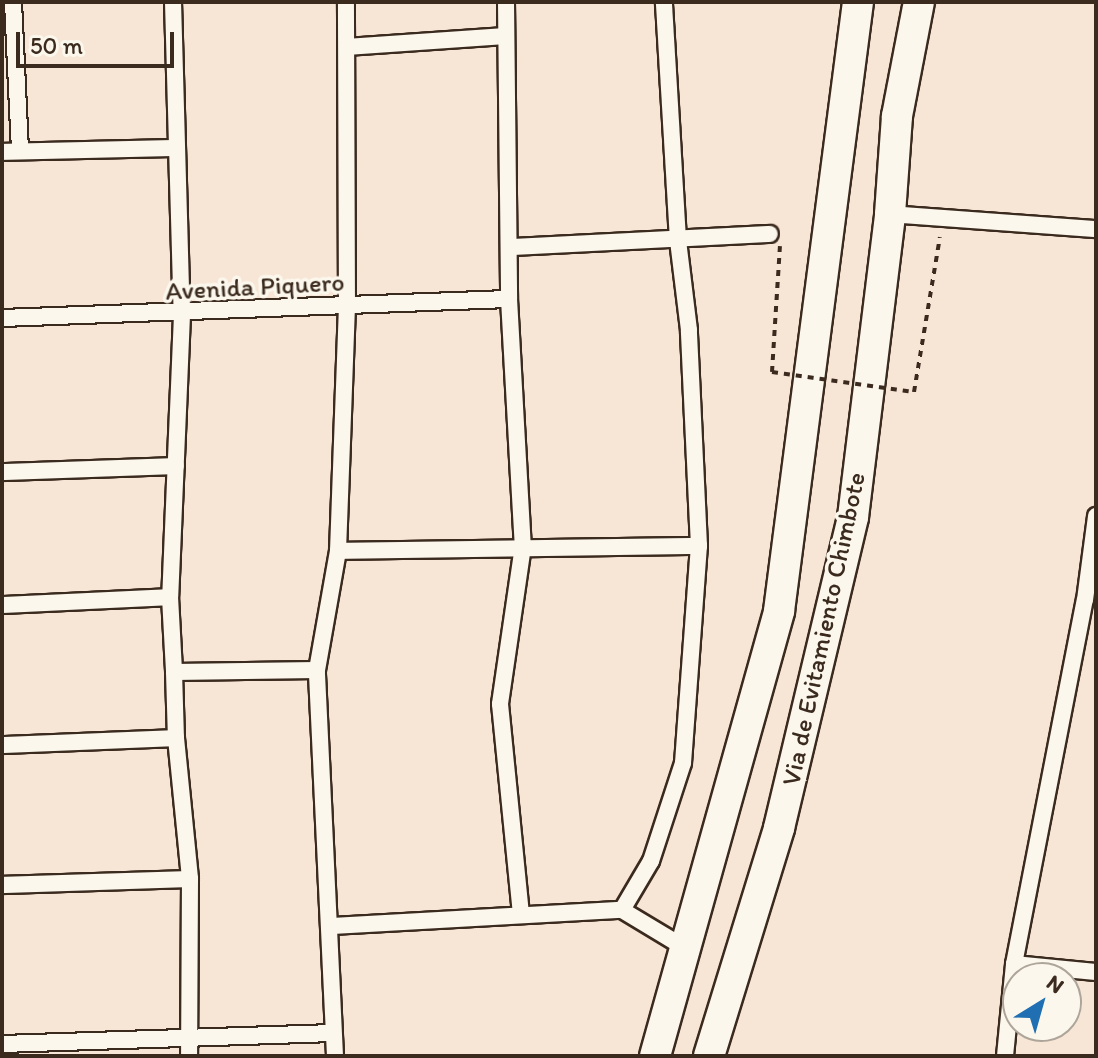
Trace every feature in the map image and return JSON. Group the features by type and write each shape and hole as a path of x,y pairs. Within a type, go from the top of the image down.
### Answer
{"highway":[{"name":"Via de Evitamiento Chimbote","path":"655,1056 779,611 858,2"},
{"name":"Via de Evitamiento Chimbote","path":"709,1056 779,828 850,532 890,214 897,116 919,2"}],"street":[{"path":"13,2 20,151"},
{"path":"173,2 182,315 170,597 176,738 190,879 189,1056"},
{"path":"335,1056 332,1033 332,926 317,670 338,551 347,306 346,2"},
{"path":"506,2 511,247 509,299 523,546 500,704 521,913"},
{"path":"622,910 651,861 683,763 699,546 689,330 678,240 664,2"},
{"path":"347,47 505,36"},
{"path":"2,152 176,148"},
{"path":"890,214 1096,229"},
{"path":"511,247 770,234"},
{"name":"Avenida Piquero","path":"2,318 182,315 509,299"},
{"path":"2,472 176,466"},
{"path":"1014,962 1090,600 1096,516"},
{"path":"338,551 523,546 699,546"},
{"path":"2,605 170,597"},
{"path":"174,672 317,670"},
{"path":"2,745 176,738"},
{"path":"2,885 190,879"},
{"path":"332,926 521,913 622,910 685,948"},
{"path":"2,1044 332,1033"}],"path":[{"path":"770,234 781,237 772,372 914,392 943,217"}]}
